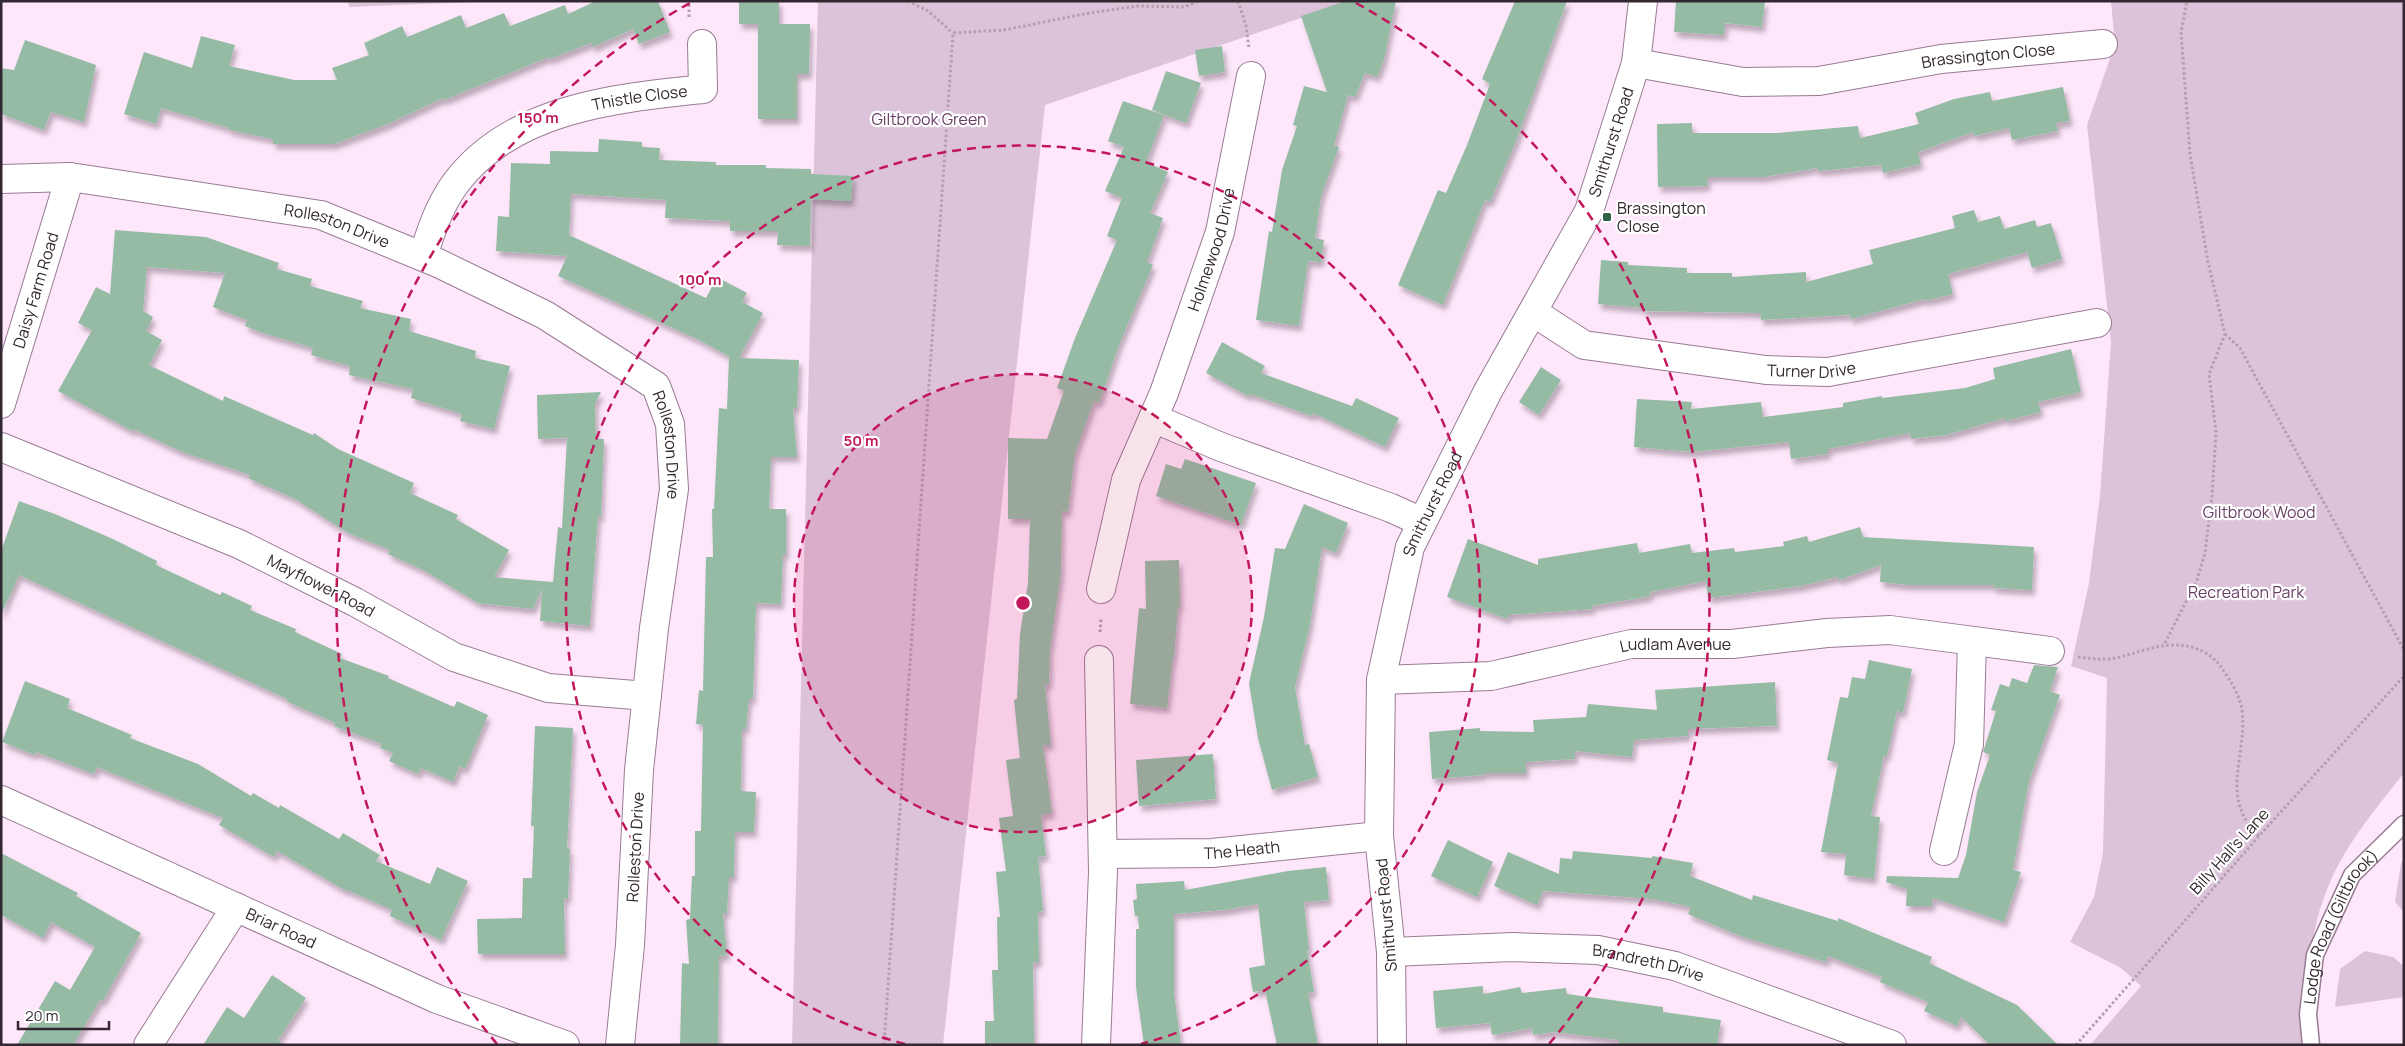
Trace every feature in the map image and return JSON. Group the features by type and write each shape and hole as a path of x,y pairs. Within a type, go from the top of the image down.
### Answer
{"street":[{"name":"Smithurst Road","path":"1392,1045 1391,952 1378,836 1381,680 1410,547 1488,390 1589,211 1636,63 1643,1"},
{"name":"Thistle Close","path":"423,256 435,218 450,193 482,155 527,126 588,104 703,89 702,44"},
{"name":"Brassington Close","path":"1636,63 1743,82 1819,81 1941,59 2103,44"},
{"name":"Holmewood Drive","path":"1101,589 1126,480 1167,385 1220,232 1250,76"},
{"name":"Rolleston Drive","path":"1,179 70,177 321,215 423,256 545,315 656,386 670,424 674,489 639,770 630,945 620,1045"},
{"name":"Daisy Farm Road","path":"1,404 70,177"},
{"name":"Turner Drive","path":"1533,312 1584,345 1766,370 1828,372 2097,323"},
{"path":"1153,418 1222,447 1392,508 1422,522"},
{"name":"Mayflower Road","path":"1,447 239,544 355,602 454,657 548,688 647,696"},
{"name":"Ludlam Avenue","path":"1381,680 1491,676 1631,644 1732,644 1827,633 1890,630 2062,654"},
{"path":"1944,851 1969,744 1972,642"},
{"path":"1096,1045 1103,854 1100,660"},
{"name":"Briar Road","path":"1,800 438,999 565,1045"},
{"name":"The Heath","path":"1103,854 1212,853 1378,836"},
{"path":"148,1045 236,907"},
{"name":"Brandreth Drive","path":"1391,952 1513,947 1598,950 1675,966 1892,1045"}],"lane":[{"name":"Lodge Road (Giltbrook)","path":"2312,1045 2308,1014 2315,956 2352,875 2404,824"}],"path":[{"path":"908,1 928,11 953,33 1004,30 1090,13 1138,6 1184,8 1198,1"},
{"path":"1238,1 1246,26 1250,76"},
{"path":"2187,1 2182,32 2190,154 2208,262 2225,334 2240,348 2404,650"},
{"path":"884,1045 953,33"},
{"path":"2165,644 2197,580 2205,553 2212,496 2216,433 2209,374 2225,334"},
{"path":"1100,660 1101,589"},
{"path":"2062,654 2096,659 2114,658 2165,644 2190,646 2204,652 2218,662 2238,694 2242,710 2242,735 2235,784 2248,827 2259,836"},
{"name":"Billy Hall's Lane","path":"2076,1045 2259,836 2404,676"}],"green space":[{"path":"348,1 498,1 349,7"},
{"name":"Giltbrook Green","path":"818,1 1351,1 1045,105 943,1045 792,1045"},
{"name":"Recreation Park","path":"2111,1 2404,1 2404,773 2371,815 2344,855 2324,898 2316,922 2306,978 2305,1002 2309,1045 2090,1045 2141,986 2121,968 2070,942 2094,897 2103,853 2107,678 2071,666 2089,583 2100,496 2111,342 2087,125 2115,44"},
{"path":"2404,860 2404,912 2395,902 2401,863"},
{"path":"2365,951 2393,957 2404,966 2404,997 2335,1007 2340,969"}],"building":[{"path":"596,1 658,1 670,32 639,44 633,29 593,47 591,43 550,59 549,57 444,100 443,98 388,124 334,144 273,144 273,139 229,130 229,128 161,108 156,124 124,114 144,52 192,68 201,36 235,45 229,66 294,80 337,80 332,68 369,55 364,43 402,26 407,37 461,15 466,28 504,13 510,26 565,5 568,14"},
{"path":"739,1 779,1 779,24 810,24 809,74 797,74 797,119 758,119 758,24 739,24"},
{"path":"1346,1 1396,1 1384,60 1377,77 1365,73 1355,97 1348,95 1334,145 1339,147 1321,197 1315,238 1324,240 1321,262 1308,261 1299,326 1256,320 1269,231 1272,232 1282,170 1297,126 1293,125 1304,86 1327,92 1301,16"},
{"path":"1515,1 1567,1 1516,141 1490,202 1485,200 1443,305 1398,285 1438,190 1446,193 1467,145 1490,84 1482,79"},
{"path":"1676,1 1765,1 1762,27 1725,23 1724,35 1674,32"},
{"path":"25,40 96,65 84,122 51,112 44,130 1,114 1,68 14,70"},
{"path":"1222,46 1225,72 1199,76 1195,50"},
{"path":"1166,71 1201,83 1186,123 1152,110"},
{"path":"2063,87 2070,121 2056,123 2058,131 2012,140 2009,128 1974,136 1973,132 1918,152 1921,164 1883,173 1881,165 1818,171 1817,168 1764,177 1708,177 1707,186 1658,187 1657,124 1692,123 1692,133 1777,133 1858,126 1860,138 1919,124 1915,113 1954,99 1990,92 1992,101"},
{"path":"1123,101 1164,115 1146,162 1168,172 1150,213 1163,218 1147,262 1153,265 1119,345 1099,403 1094,401 1075,454 1068,512 1062,511 1061,573 1050,650 1049,685 1045,685 1051,745 1043,745 1052,813 1041,815 1046,856 1038,857 1043,911 1038,912 1039,962 1033,962 1034,1045 985,1045 985,1021 994,1021 992,970 998,970 997,917 1000,917 996,872 1006,871 999,818 1013,816 1006,760 1020,758 1014,700 1017,699 1020,634 1028,583 1030,519 1008,519 1008,438 1047,439 1064,391 1057,388 1075,338 1117,240 1107,236 1122,198 1105,191 1124,147 1108,141"},
{"path":"599,139 642,142 642,147 660,148 659,160 716,162 716,165 766,165 766,168 811,169 811,174 853,176 851,201 811,199 810,246 777,245 778,231 730,231 730,221 665,218 666,200 571,194 569,235 706,298 717,277 747,293 742,302 763,313 739,358 799,360 797,408 793,408 797,457 771,457 769,509 786,509 786,554 783,554 781,604 756,603 753,698 749,699 746,729 742,729 741,791 756,792 754,832 735,832 734,877 729,877 727,913 723,913 727,955 719,956 718,1045 680,1045 682,963 689,964 686,920 690,919 692,876 695,876 695,831 701,831 703,725 696,724 699,690 703,691 706,557 713,557 712,509 714,509 719,408 727,409 729,357 732,358 699,340 558,276 567,256 496,251 498,216 509,217 511,163 550,164 550,151 598,152"},
{"path":"1974,210 1978,222 2000,216 2004,229 2035,220 2037,227 2051,223 2062,259 2032,268 2027,252 1948,274 1953,294 1925,301 1925,299 1851,319 1850,315 1761,320 1760,313 1644,311 1644,308 1598,304 1601,260 1628,262 1628,265 1687,268 1687,273 1732,273 1732,277 1806,272 1806,282 1873,264 1869,250 1955,228 1952,216"},
{"path":"115,230 206,237 279,263 277,269 312,279 310,286 363,301 360,308 411,319 409,331 476,351 475,358 510,366 494,429 460,421 462,414 411,398 413,389 349,375 350,366 311,355 313,348 245,326 247,320 213,307 225,273 147,267 143,311 153,317 146,331 162,340 149,365 223,401 224,396 313,435 314,433 338,449 414,483 410,493 458,515 456,519 509,550 494,577 553,582 558,527 562,528 567,438 538,439 537,395 601,392 595,404 596,439 604,439 601,517 598,516 590,626 540,621 542,589 533,609 478,603 423,570 388,554 390,550 348,533 295,499 248,478 250,475 180,451 133,429 132,431 58,391 92,330 78,323 96,287 110,294"},
{"path":"1222,342 1265,366 1261,373 1352,406 1356,398 1399,418 1385,447 1313,413 1312,416 1250,394 1248,396 1206,373"},
{"path":"2071,349 2081,392 2038,402 2041,412 2005,421 2005,418 1946,435 1911,439 1910,433 1828,449 1828,454 1791,459 1789,442 1692,452 1634,447 1637,399 1692,402 1691,409 1761,402 1763,417 1843,407 1843,403 1882,396 1882,398 1965,388 1995,379 1993,368"},
{"path":"1541,367 1561,380 1539,415 1519,402"},
{"path":"1185,459 1256,483 1241,525 1156,496 1166,464 1181,469"},
{"path":"19,501 113,539 157,561 156,565 220,595 222,592 252,606 250,610 296,629 295,632 342,654 340,658 389,676 388,678 454,707 457,701 488,715 465,769 460,766 453,782 421,768 418,774 389,761 393,753 380,748 382,744 334,726 335,723 286,701 287,699 19,575 1,615 1,551"},
{"path":"1304,504 1348,523 1336,553 1322,547 1310,624 1295,687 1305,745 1309,744 1318,777 1272,790 1258,738 1249,683 1264,617 1275,548 1285,549"},
{"path":"1860,527 1863,537 2034,547 2032,590 1993,588 1994,585 1908,585 1880,582 1881,565 1839,580 1837,577 1801,586 1708,598 1706,581 1650,592 1651,596 1592,606 1592,609 1508,615 1507,619 1447,597 1468,539 1538,565 1538,559 1637,543 1639,553 1690,544 1692,553 1734,548 1735,552 1784,546 1783,542 1807,536 1809,542"},
{"path":"1179,560 1180,607 1178,608 1167,708 1130,704 1139,608 1146,609 1145,561"},
{"path":"1869,660 1912,669 1903,713 1897,711 1887,756 1884,755 1871,816 1880,817 1874,879 1844,875 1846,854 1821,852 1838,763 1827,760 1840,697 1848,698 1852,677 1865,679"},
{"path":"2034,665 2058,667 2050,691 2060,695 2029,781 2013,870 2021,872 2004,922 1933,898 1932,906 1906,906 1907,889 1886,882 1887,876 1958,878 1966,855 1977,792 1990,755 1983,752 1996,711 1991,710 2000,684 2009,687 2012,678 2027,683"},
{"path":"25,681 70,699 67,708 132,735 130,738 198,764 251,796 253,793 279,808 280,805 339,839 343,833 380,855 376,861 430,884 437,867 468,881 441,940 390,916 392,910 346,891 277,851 274,857 219,825 223,818 97,767 94,774 36,752 35,755 2,742"},
{"path":"1775,682 1777,726 1688,729 1688,736 1634,740 1632,757 1575,751 1575,759 1526,762 1526,773 1483,773 1484,775 1432,779 1429,732 1480,728 1480,731 1534,732 1533,720 1586,717 1588,704 1657,710 1655,690"},
{"path":"535,726 573,728 567,849 570,849 568,899 564,898 565,954 478,954 477,919 522,918 523,878 532,878 534,826 531,826"},
{"path":"1213,754 1216,799 1139,806 1136,760"},
{"path":"1448,840 1493,862 1477,897 1431,876"},
{"path":"1573,851 1652,858 1652,856 1693,863 1690,876 1752,900 1753,895 1838,921 1838,918 1932,957 1929,963 2017,1005 2058,1045 1990,1045 1961,1017 1957,1026 1924,1011 1928,1002 1880,982 1882,977 1828,956 1826,962 1740,936 1688,914 1691,907 1653,899 1543,891 1537,905 1494,886 1508,852 1559,874 1560,858 1572,859"},
{"path":"1,853 78,893 76,896 141,933 103,1001 100,1000 73,1045 17,1045 55,981 70,990 95,947 51,922 43,938 1,915"},
{"path":"1326,867 1329,900 1304,902 1309,950 1307,950 1314,992 1308,993 1318,1045 1277,1045 1265,990 1253,992 1249,968 1265,965 1258,904 1225,910 1174,914 1174,993 1181,1045 1144,1045 1136,987 1136,929 1139,929 1138,916 1135,916 1133,900 1137,899 1136,884 1184,881 1185,890 1288,871"},
{"path":"272,975 306,998 278,1040 284,1045 203,1045 227,1007 244,1018"},
{"path":"1483,986 1483,994 1520,987 1522,993 1566,988 1567,994 1663,1007 1663,1012 1721,1020 1717,1045 1619,1045 1619,1040 1554,1032 1533,1035 1532,1028 1492,1035 1490,1023 1436,1028 1433,991"}],"place":[{"name":"Brassington Close","path":"1607,217"}],"park label":[{"name":"Giltbrook Wood","path":"2259,512"}]}
